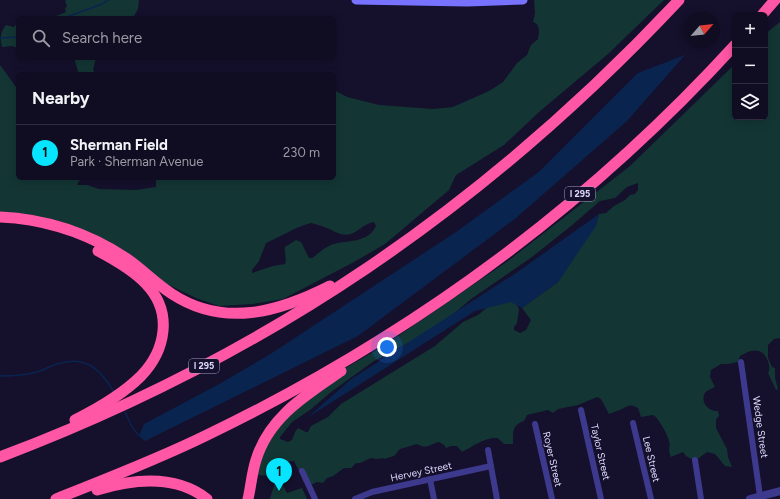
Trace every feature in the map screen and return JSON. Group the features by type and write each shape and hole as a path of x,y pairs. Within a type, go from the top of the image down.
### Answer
{"highway":[{"name":"I 295","path":"0,456 99,417 149,394 200,368 299,312 353,278 462,200 545,131 602,79 679,0"},
{"path":"765,12 775,0"},
{"name":"I 295","path":"56,499 153,460 222,428 298,389 409,323 493,264 580,195 655,127 732,48"},
{"path":"0,217 44,223 81,234 127,259 179,298 195,306 223,313 252,313 269,310 293,302 330,286 395,249"},
{"path":"0,224 32,228 62,236 82,243 119,263 141,279 153,292 162,312 163,326 162,341 154,360 140,377 126,390 72,422 0,456"},
{"path":"248,499 258,452 269,432 279,419 302,398 377,348 409,323"},
{"path":"70,499 107,487 146,481 182,485 207,499"}],"main road":[{"path":"356,0 467,2 523,0"}],"street":[{"name":"Wedge Street","path":"741,362 760,496"},
{"name":"Taylor Street","path":"581,410 601,499"},
{"name":"Lee Street","path":"633,423 651,499"},
{"name":"Royer Street","path":"535,424 552,499"},
{"path":"488,450 497,499"},
{"path":"695,460 701,499"},
{"name":"Hervey Street","path":"355,499 372,492 491,466"},
{"path":"302,472 315,499"},
{"path":"430,479 434,499"},
{"path":"750,499 780,491"},
{"path":"372,492 374,499"}],"green space":[{"path":"139,0 138,9 134,16 56,16 66,12 65,9 67,6 65,1"},
{"path":"534,0 664,0 608,54 539,112 504,145 456,175 449,190 385,244 283,299 253,304 219,306 196,298 167,284 73,232 0,217 0,66 16,87 16,180 80,180 77,185 87,185 99,189 136,190 156,187 156,180 336,180 336,91 347,97 379,105 433,109 453,107 489,91 503,82 517,63 527,55 531,45 538,39 538,27 536,23 533,22 535,13","holes":["374,222 376,226 373,231 363,238 331,245 312,258 309,258 301,242 296,240 285,247 285,264 273,266 252,273 252,270 259,261 266,243 299,227 311,223 338,233 348,235 354,233 365,225"]},
{"path":"780,22 780,338 774,339 768,345 768,358 772,367 775,368 775,378 778,389 776,390 768,373 768,360 762,352 759,351 747,353 740,356 738,362 721,364 711,370 710,377 715,387 708,390 703,398 709,409 718,411 719,416 716,419 716,428 727,449 732,467 725,466 715,454 707,452 695,461 686,456 683,452 671,457 668,438 656,417 653,415 641,417 638,408 632,406 628,406 609,414 601,399 597,397 578,405 558,409 553,413 548,410 527,415 524,421 517,424 514,429 513,444 504,444 498,438 493,438 479,442 462,452 457,446 446,448 439,442 426,447 417,444 400,449 394,456 384,459 371,458 360,463 356,463 351,468 344,468 333,476 327,478 323,483 317,482 307,487 294,461 286,462 278,466 271,473 271,476 257,475 267,434 342,370 382,347 508,261 630,166 732,67 732,120 768,120 768,32","holes":["638,183 638,190 635,194 630,195 606,213 599,214 596,224 558,282 522,308 531,320 526,330 520,333 514,330 517,323 519,309 516,304 500,297 478,315 463,322 435,346 341,404 328,417 311,426 308,432 298,428 292,440 288,442 280,439 292,422 310,410 331,392 374,361 438,327 471,299 532,257 600,201 615,198 627,187"]},
{"path":"16,24 16,47 12,46 2,47 1,36 4,28 6,25 14,27"},
{"path":"75,60 96,60 93,70 94,72 78,72"},
{"path":"279,479 287,493 302,488 307,499 270,499 275,482"}],"water":[{"path":"685,55 627,121 516,218 358,336 145,441 139,436 144,424 221,383 272,353 456,232 540,171 638,73"},
{"path":"599,214 596,226 558,282 522,308 511,302 475,311 307,418 350,380 516,273"}],"waterway":[{"path":"69,16 102,4 108,0"},
{"path":"0,38 16,37"},
{"path":"0,376 33,373 57,364 76,361 91,366 103,377 114,392"},
{"path":"125,412 132,427 139,436"}],"place":[{"name":"Sherman Field","path":"279,491"}]}
